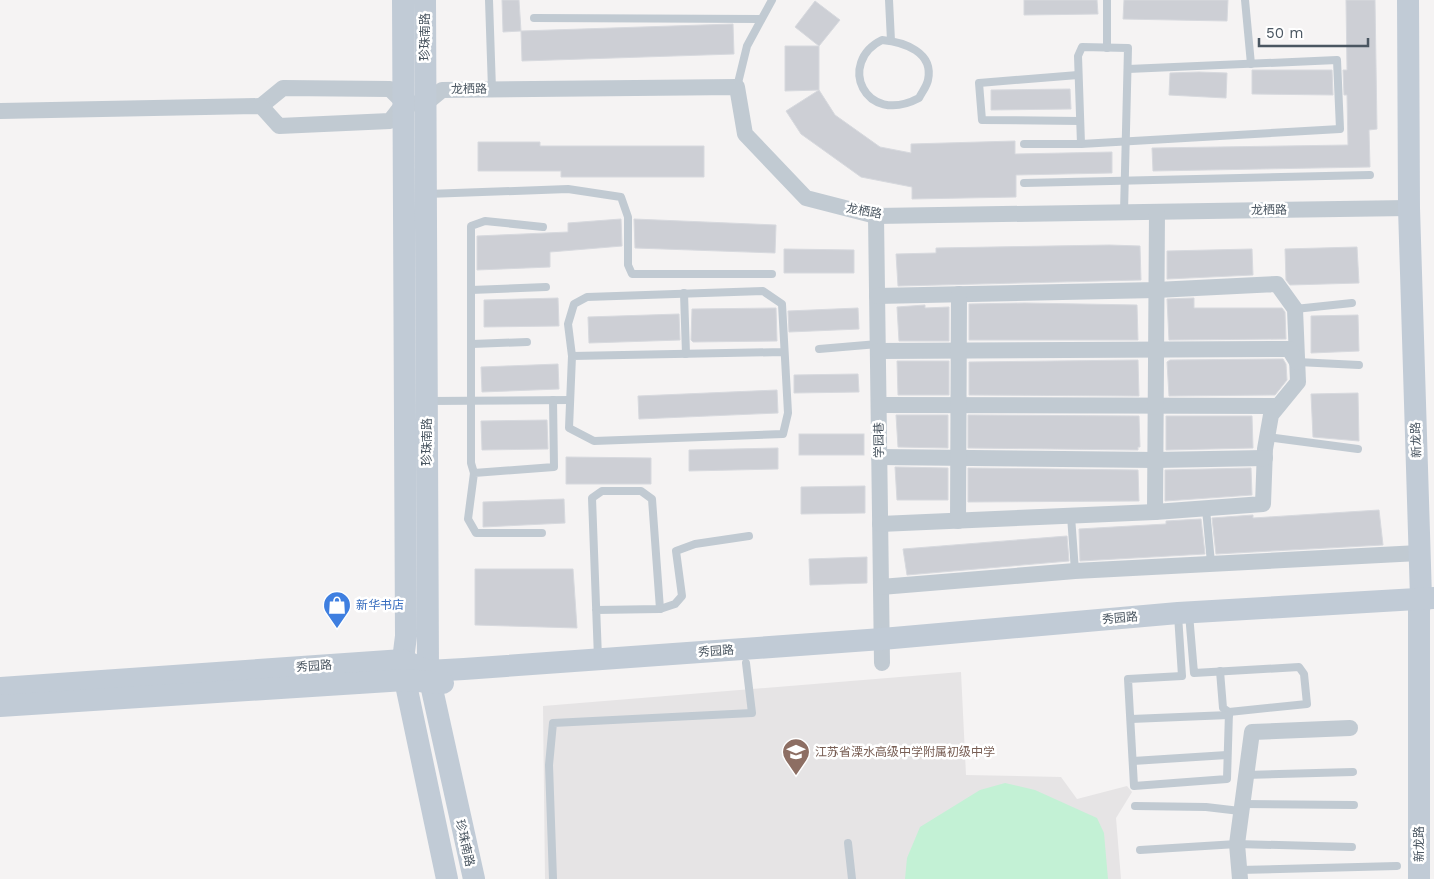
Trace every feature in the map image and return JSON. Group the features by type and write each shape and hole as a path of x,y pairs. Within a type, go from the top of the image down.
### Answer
{"street":[{"name":"珍珠南路","path":"403,0 425,194 404,670 448,879"},
{"name":"珍珠南路","path":"425,0 414,103 416,400 429,677 474,879"},
{"name":"新龙路","path":"1408,0 1409,208 1419,553 1427,604 1419,879"},
{"name":"龙栖路","path":"260,106 279,126 390,122 414,103 442,90 738,87 745,134 806,198 876,216 1409,208"},
{"path":"0,111 260,106 283,88 390,89 414,103"},
{"path":"1155,512 1157,212"},
{"name":"学园巷","path":"876,216 882,652"},
{"path":"877,296 1156,290 1277,284 1295,309 1298,382 1271,415 1265,458 1263,504 1155,512 880,524"},
{"path":"958,521 959,294"},
{"path":"878,347 959,350 1288,349 1297,362"},
{"path":"878,404 1278,406"},
{"path":"879,457 1155,460 1265,458"},
{"path":"881,587 1075,571 1419,553"},
{"name":"秀园路","path":"0,688 404,670 429,677 746,663 882,652 1184,619 1427,604"},
{"name":"秀园路","path":"429,677 597,660 882,652"},
{"name":"秀园路","path":"0,706 404,670"},
{"path":"1240,874 1237,844 1240,807 1252,732 1350,728"}],"lane":[{"path":"489,0 492,89"},
{"path":"890,0 891,41"},
{"path":"1107,0 1107,48"},
{"path":"1245,0 1250,64"},
{"path":"738,87 747,46 771,1"},
{"path":"534,18 761,19"},
{"path":"882,40 891,41 903,43 921,54 927,62 926,85 919,98 899,106 876,103 861,86 860,66 865,53 882,40"},
{"path":"1081,144 1078,56 1082,48 1128,48 1128,142 1124,212"},
{"path":"1024,144 1128,142 1340,129 1337,60 1128,69"},
{"path":"1078,75 980,83 982,120 1080,121"},
{"path":"1024,183 1370,175"},
{"path":"425,194 568,189 621,197 628,217 628,265 632,274 772,274"},
{"path":"542,532 476,533 468,519 474,474 471,464 471,226 485,221 543,226"},
{"path":"472,290 546,287"},
{"path":"763,291 782,304 783,352 788,413 783,434 594,441 568,428 572,356 568,324 574,304 587,297 763,291"},
{"path":"684,293 686,354"},
{"path":"1295,309 1352,303"},
{"path":"472,344 527,342"},
{"path":"820,349 878,347"},
{"path":"572,356 783,352"},
{"path":"1297,362 1359,365"},
{"path":"416,400 570,400"},
{"path":"474,474 554,467 553,400"},
{"path":"1267,437 1358,449"},
{"path":"597,660 592,498 602,491 641,491 652,499 660,609"},
{"path":"1206,509 1211,563"},
{"path":"1071,516 1075,571"},
{"path":"596,610 660,609 675,604 682,596 676,551 694,544 749,536"},
{"path":"1130,719 1229,713 1307,704 1304,674 1299,667 1194,673 1192,650 1184,619"},
{"path":"1184,619 1180,651 1182,676 1128,679 1134,786 1227,779 1229,713"},
{"path":"553,879 549,765 553,723 752,713 746,663"},
{"path":"1220,671 1223,708 1229,713"},
{"path":"1132,761 1228,755"},
{"path":"1245,775 1353,772"},
{"path":"1135,806 1206,808 1354,805"},
{"path":"848,843 852,879"},
{"path":"1140,850 1237,844 1352,847"},
{"path":"1240,874 1397,866"}],"shaded area":[{"name":"江苏省溧水高级中学附属初级中学","path":"961,672 966,775 1061,777 1077,799 1127,786 1132,792 1116,818 1121,879 545,879 543,706"}],"green space":[{"path":"1005,783 1035,790 1097,818 1104,833 1108,879 905,879 907,858 920,827 980,790"}],"building":[{"path":"502,0 519,0 521,31 503,32"},
{"path":"1024,0 1097,0 1098,14 1024,15"},
{"path":"1124,0 1228,0 1227,21 1123,19"},
{"path":"1346,0 1375,0 1377,129 1369,130 1370,167 1153,171 1152,148 1348,145 1347,95 1344,95 1343,70 1347,70"},
{"path":"815,1 840,20 819,46 795,27"},
{"path":"733,24 734,54 522,61 521,31"},
{"path":"785,46 819,46 819,90 785,91"},
{"path":"1252,70 1332,70 1333,95 1252,94"},
{"path":"1170,73 1227,73 1226,98 1169,95"},
{"path":"1070,89 1071,109 991,110 991,90"},
{"path":"819,90 835,115 880,147 911,153 911,144 1015,141 1015,154 1112,152 1112,173 1016,175 1016,197 912,199 912,187 861,177 801,134 786,111"},
{"path":"478,142 540,142 540,146 704,146 704,177 561,177 561,171 478,171"},
{"path":"621,219 622,246 550,252 550,267 477,270 477,236 568,232 568,223"},
{"path":"634,219 776,225 775,253 635,248"},
{"path":"1140,246 1141,280 898,286 896,254 936,253 936,248"},
{"path":"1357,247 1359,283 1290,285 1286,280 1285,249"},
{"path":"784,249 854,250 854,273 784,273"},
{"path":"1252,249 1253,275 1167,279 1167,251"},
{"path":"558,298 559,326 484,327 484,300"},
{"path":"1194,298 1194,308 1282,308 1285,312 1286,339 1169,340 1167,299"},
{"path":"969,304 1137,305 1138,340 969,340"},
{"path":"925,305 925,308 949,307 949,341 899,341 897,307"},
{"path":"776,308 777,341 693,342 691,340 692,309"},
{"path":"858,308 859,329 789,332 788,311"},
{"path":"679,314 680,340 589,343 588,317"},
{"path":"1358,315 1359,351 1311,353 1311,316"},
{"path":"1283,359 1286,364 1287,380 1275,395 1169,396 1167,362 1170,360"},
{"path":"1138,360 1139,396 969,395 969,362"},
{"path":"897,361 949,361 949,395 898,395"},
{"path":"558,364 559,389 482,392 481,367"},
{"path":"858,374 859,392 794,393 794,375"},
{"path":"777,390 778,413 639,419 638,396"},
{"path":"1358,393 1359,441 1313,437 1311,394"},
{"path":"896,415 948,415 948,448 898,447"},
{"path":"968,415 1139,416 1140,447 1138,447 1138,450 968,448"},
{"path":"1166,416 1252,416 1253,448 1166,450"},
{"path":"547,420 548,449 482,450 481,421"},
{"path":"799,434 864,434 864,455 799,455"},
{"path":"778,448 778,469 689,471 689,450"},
{"path":"566,457 651,458 651,484 566,484"},
{"path":"895,467 948,468 948,500 897,500"},
{"path":"968,468 1138,470 1139,501 968,502"},
{"path":"1251,468 1252,495 1165,501 1165,470"},
{"path":"865,486 865,513 801,514 801,487"},
{"path":"564,499 565,523 483,527 483,502"},
{"path":"1379,510 1383,545 1216,554 1212,518 1253,515 1253,518"},
{"path":"1201,519 1205,554 1080,561 1079,529 1166,524 1166,521"},
{"path":"1067,536 1069,561 907,575 903,549"},
{"path":"867,557 867,583 810,585 809,559"},
{"path":"475,569 573,569 577,628 475,625"}],"place":[{"name":"新华书店","path":"337,629"},
{"name":"江苏省溧水高级中学附属初级中学","path":"796,776"}]}
